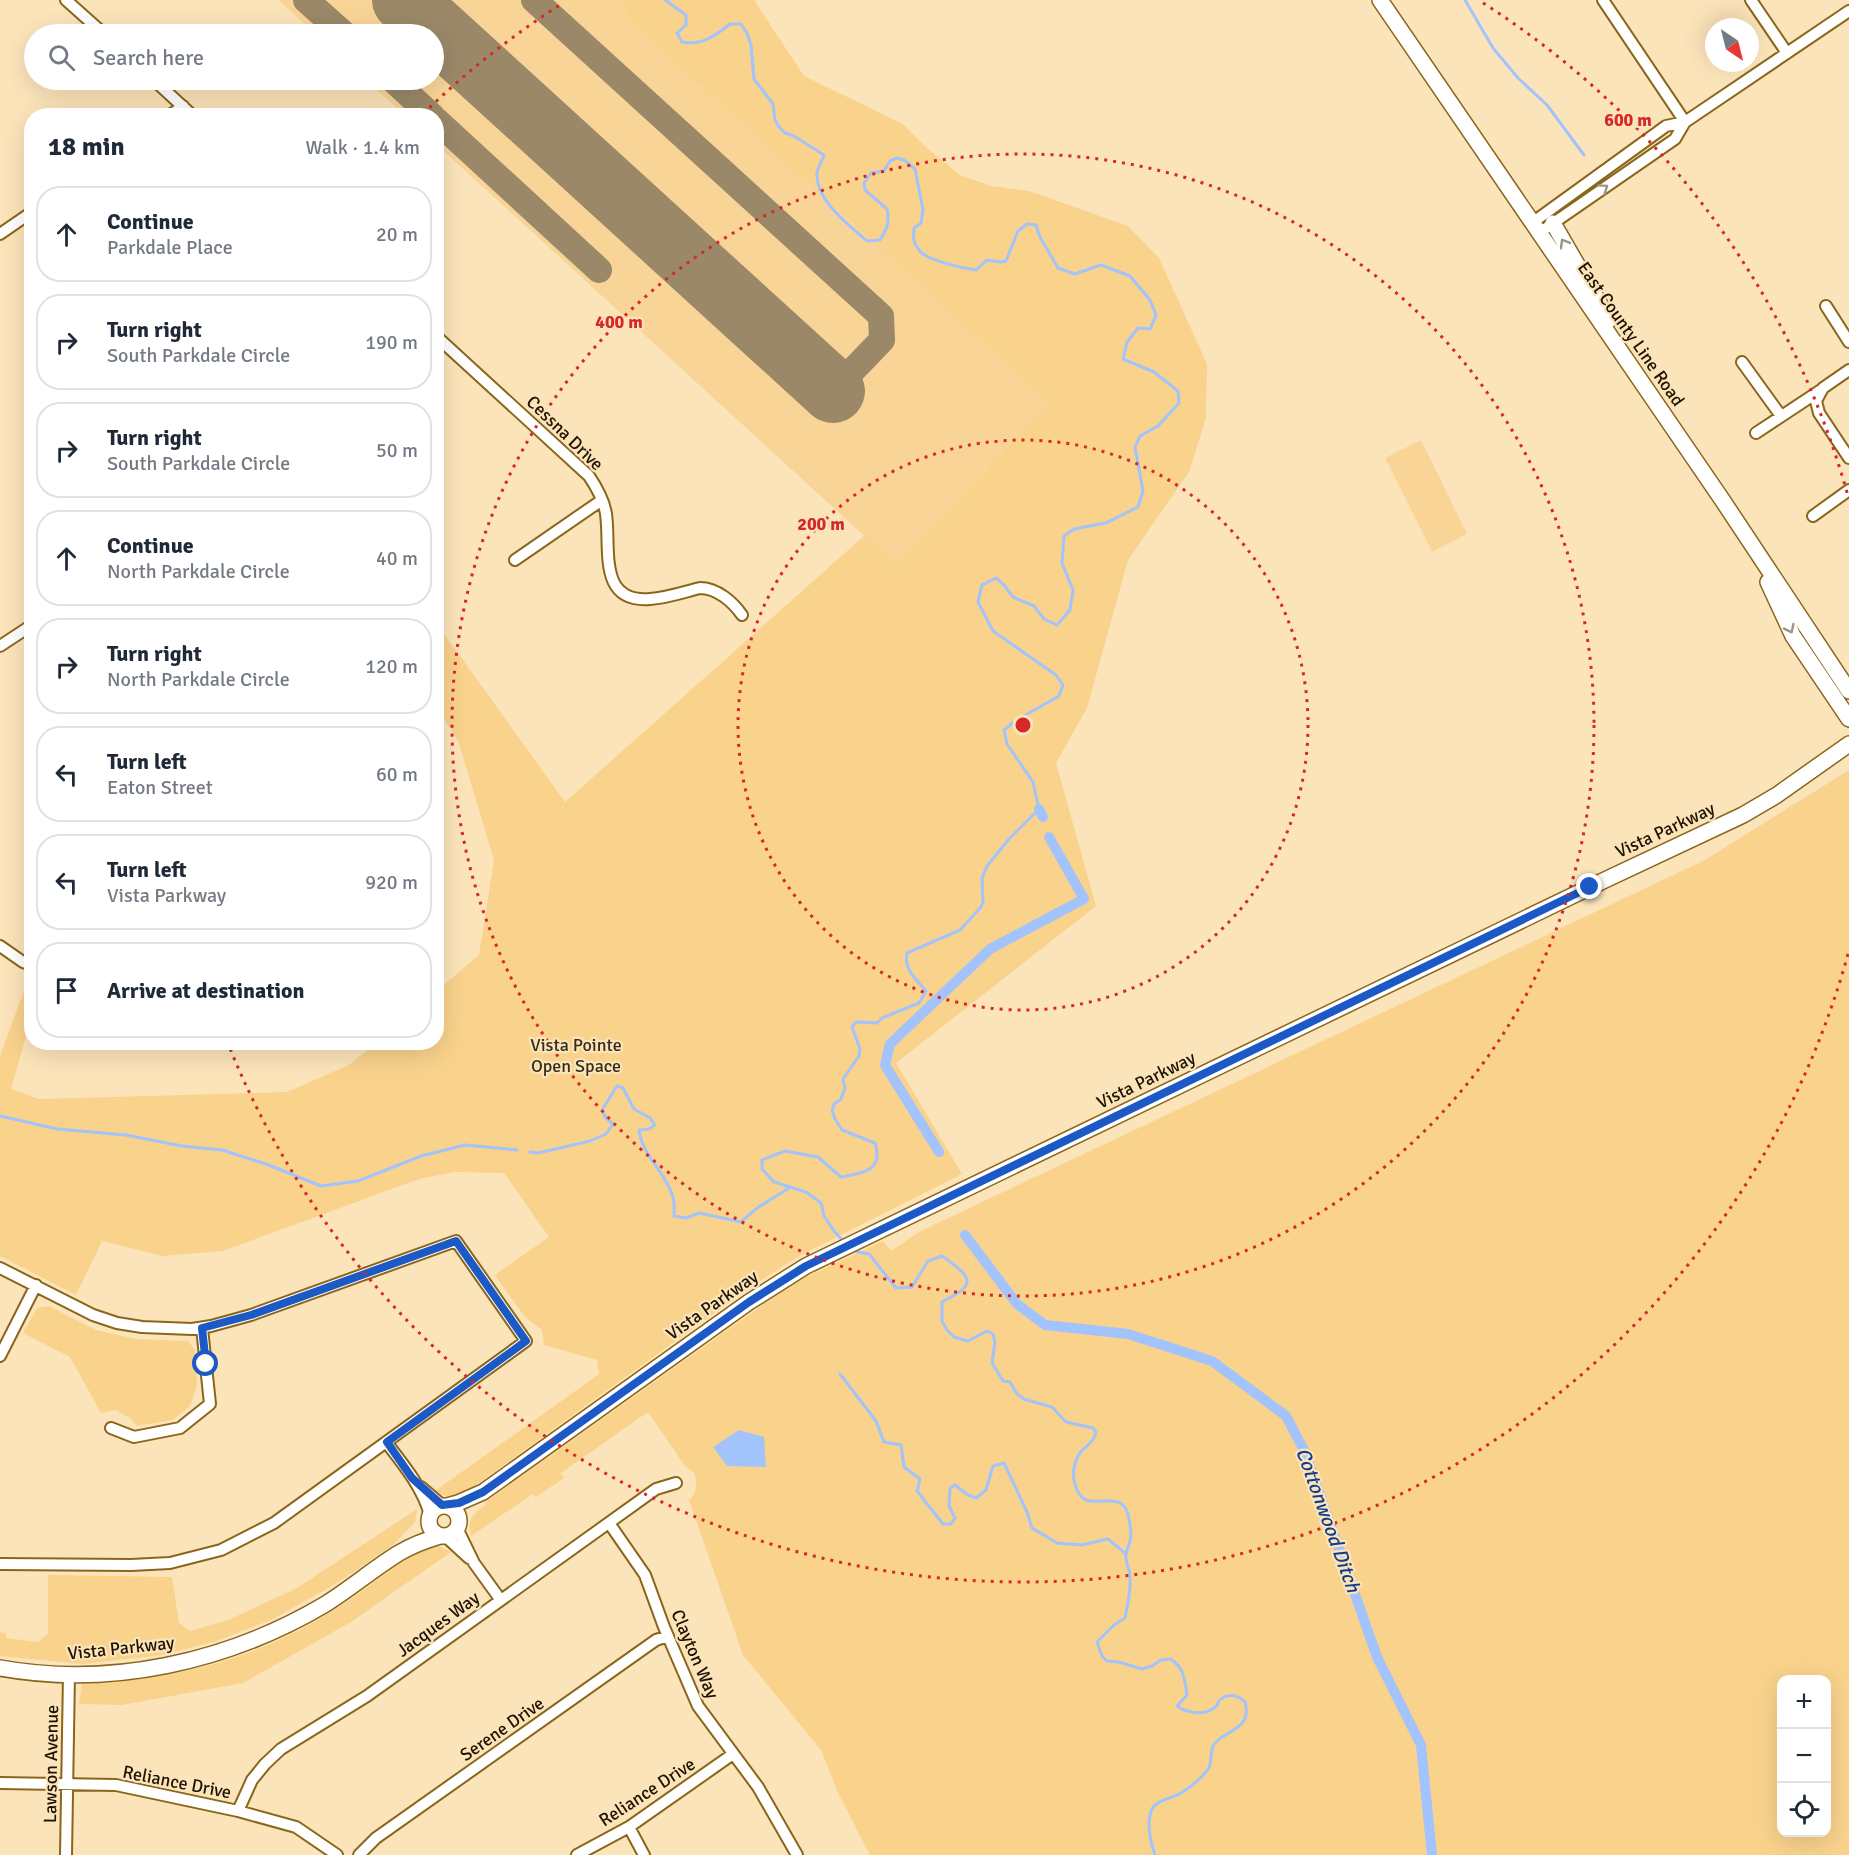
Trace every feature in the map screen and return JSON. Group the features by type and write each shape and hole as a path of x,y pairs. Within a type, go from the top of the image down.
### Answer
{"street":[{"path":"66,0 93,24"},
{"name":"East County Line Road","path":"1380,0 1748,538 1849,691"},
{"path":"1603,0 1685,122"},
{"path":"1752,0 1787,52"},
{"path":"1535,228 1666,126 1685,122 1849,11"},
{"path":"165,90 183,106 180,108"},
{"path":"1535,228 1552,223 1675,139 1685,122"},
{"path":"0,234 24,218"},
{"path":"1552,223 1668,421"},
{"path":"1826,306 1849,342"},
{"name":"Cessna Drive","path":"444,343 589,476 602,500 606,514 610,575 615,586 623,593 638,599 651,599 707,588 730,601 742,615"},
{"path":"1742,362 1782,416"},
{"path":"1756,433 1849,370"},
{"path":"1823,388 1815,401 1819,413 1849,458"},
{"path":"1813,516 1849,490"},
{"path":"516,560 602,500"},
{"path":"1748,538 1849,672"},
{"path":"1748,538 1793,636 1849,719"},
{"path":"0,646 24,630"},
{"name":"Vista Parkway","path":"399,1553 437,1512 483,1492 749,1302 806,1266 1761,806 1849,744"},
{"path":"1590,887 1659,864 1753,818 1849,753"},
{"path":"0,946 24,961"},
{"path":"0,1268 93,1315 117,1323 171,1329 202,1328 251,1315 456,1241 526,1341 274,1523 221,1550 170,1563 141,1565 11,1565 0,1563"},
{"path":"0,1356 36,1286"},
{"path":"111,1428 134,1437 180,1428 210,1404 202,1328"},
{"path":"387,1442 437,1512"},
{"name":"Jacques Way","path":"238,1810 252,1780 281,1749 367,1696 656,1489 676,1483"},
{"name":"Vista Parkway","path":"0,1668 69,1674 105,1673 144,1669 196,1658 240,1645 307,1615 399,1553 451,1530 483,1492"},
{"path":"437,1512 455,1510 451,1530 500,1599"},
{"path":"437,1512 432,1531 451,1530"},
{"name":"Clayton Way","path":"609,1523 645,1575 698,1706 758,1788 797,1855"},
{"name":"Serene Drive","path":"359,1855 376,1838 656,1640 668,1636"},
{"name":"Lawson Avenue","path":"66,1855 69,1674"},
{"name":"Reliance Drive","path":"577,1855 629,1827 733,1754"},
{"name":"Reliance Drive","path":"0,1783 116,1785 238,1810 296,1827 337,1855"},
{"path":"629,1827 644,1855"}],"shaded area":[{"path":"278,0 622,0 630,22 1049,403 896,565 444,151 444,108 397,108 376,90 444,90 444,24 305,24"},
{"path":"1421,440 1467,534 1432,552 1385,458"}],"green space":[{"name":"Vista Pointe Open Space","path":"622,0 754,0 804,76 903,124 927,148 960,175 991,186 1029,191 1128,226 1159,258 1207,364 1206,418 1189,472 1128,560 1087,708 1056,763 1096,906 896,1063 962,1174 799,1256 749,1288 462,1495 446,1496 435,1491 599,1374 597,1360 544,1345 542,1330 525,1317 495,1275 549,1237 504,1173 455,1172 419,1179 223,1251 162,1256 102,1241 76,1295 0,1256 0,1056 24,991 24,1043 11,1089 39,1099 287,1092 349,1065 367,1050 444,1050 444,985 479,955 494,860 458,740 444,719 444,634 565,802 865,535 897,564 1049,403 630,22"},
{"path":"1849,770 1849,1855 870,1855 838,1793 821,1750 743,1655 689,1500 696,1488 694,1473 685,1466 648,1412 561,1473 564,1478 536,1497 533,1494 471,1536 470,1522 485,1505 484,1503 778,1294 806,1277 883,1241 891,1251 921,1231 1705,860"},
{"path":"49,1306 96,1330 136,1339 188,1341 195,1350 197,1386 190,1406 173,1420 137,1426 131,1419 116,1410 101,1413 70,1357 23,1333 37,1308"},
{"path":"417,1509 415,1522 393,1545 334,1585 271,1620 217,1641 162,1655 83,1664 0,1656 0,1632 6,1633 6,1638 38,1642 48,1634 48,1575 172,1577 179,1623 190,1631 228,1620 297,1588"},
{"path":"438,1546 451,1552 351,1622 243,1683 122,1705 79,1704 82,1683 172,1674 231,1659 259,1649 340,1607 412,1554 414,1556 426,1548"}],"water":[{"path":"739,1430 764,1437 766,1467 727,1466 713,1447"}],"waterway":[{"path":"665,0 686,15 686,25 677,33 682,42 702,41 730,24 741,24 751,45 754,79 773,104 775,120 779,127 785,133 794,136 824,155 817,173 821,193 834,211 867,241 880,240 886,229 888,218 887,209 865,190 864,183 871,173 884,171 890,161 897,158 904,160 915,169 923,210 921,223 914,228 914,237 916,245 923,254 946,263 976,270 987,260 1006,261 1018,231 1027,224 1036,225 1040,237 1058,268 1075,274 1101,265 1130,276 1150,300 1156,315 1150,329 1138,328 1127,342 1123,359 1154,372 1178,391 1179,403 1158,426 1140,436 1135,447 1143,491 1138,507 1106,523 1074,529 1064,536 1062,563 1073,590 1070,610 1057,625 1044,619 1034,606 1013,597 996,578 982,585 978,602 993,631 1056,675 1063,685 1059,696 1015,721 1004,730 1007,744 1033,782 1039,809 1009,839 987,866 982,878 983,902 981,907 960,930 907,953 909,969 926,991 919,1003 882,1018 877,1023 856,1022 852,1027 860,1049 859,1056 843,1079 845,1088 841,1099 834,1104 832,1110 842,1130 875,1143 877,1160 874,1165 864,1172 841,1177 818,1157 785,1151 762,1160 762,1169 774,1182 806,1192 821,1203 824,1216 844,1242"},
{"path":"1465,0 1493,48 1518,78 1547,105 1584,155"},
{"name":"Cottonwood Ditch","path":"1039,809 1043,817"},
{"name":"Cottonwood Ditch","path":"939,1152 885,1065 890,1044 990,949 1084,899 1049,837"},
{"path":"530,1152 538,1153 590,1141 606,1134 613,1124 602,1110 617,1086 623,1088 634,1109 650,1118 655,1125 649,1129 639,1130 649,1156 670,1188 674,1202 674,1216 686,1218 699,1213 741,1222 757,1208 789,1188"},
{"path":"0,1116 57,1129 126,1135 182,1146 222,1150 266,1164 321,1186 358,1181 421,1156 465,1145 517,1150"},
{"name":"Cottonwood Ditch","path":"965,1235 1017,1304 1045,1325 1128,1334 1212,1361 1286,1416 1305,1452 1377,1657 1421,1745 1432,1855"},
{"path":"851,1249 869,1254 896,1288 912,1287 928,1261 942,1256 947,1259 964,1274 967,1280 964,1288 942,1302 942,1321 947,1330 954,1337 968,1341 987,1331 993,1334 995,1342 992,1363 1003,1381 1010,1382 1017,1394 1024,1399 1052,1407 1066,1422 1093,1428 1096,1432 1094,1439 1076,1460 1075,1484 1084,1499 1118,1502 1124,1506 1131,1537 1126,1556 1130,1582 1125,1618 1114,1625 1097,1642 1102,1656 1107,1661 1142,1669 1161,1660 1171,1659 1183,1675 1187,1695 1177,1706 1185,1710 1195,1713 1210,1710 1217,1706 1225,1696 1236,1696 1245,1702 1244,1719 1240,1725 1213,1746 1210,1765 1206,1772 1187,1789 1158,1803 1152,1809 1149,1826 1155,1855"},
{"path":"840,1374 876,1421 884,1442 901,1445 904,1467 920,1479 917,1491 943,1524 951,1524 955,1518 949,1506 950,1488 955,1485 976,1498 986,1490 993,1466 1004,1463 1032,1528 1057,1543 1081,1545 1108,1539 1126,1554"}],"taxiway":[{"path":"306,0 333,24"},
{"path":"534,0 881,316 882,340 833,391"},
{"path":"404,90 423,108"},
{"path":"444,127 599,270"}],"runway":[{"path":"404,0 430,24"},
{"path":"444,36 833,391"}],"route":[{"path":"206,1364 202,1328 251,1315 456,1241 526,1341 387,1442 412,1478 442,1505 459,1503 483,1492 749,1302 806,1266 1590,887"}]}
